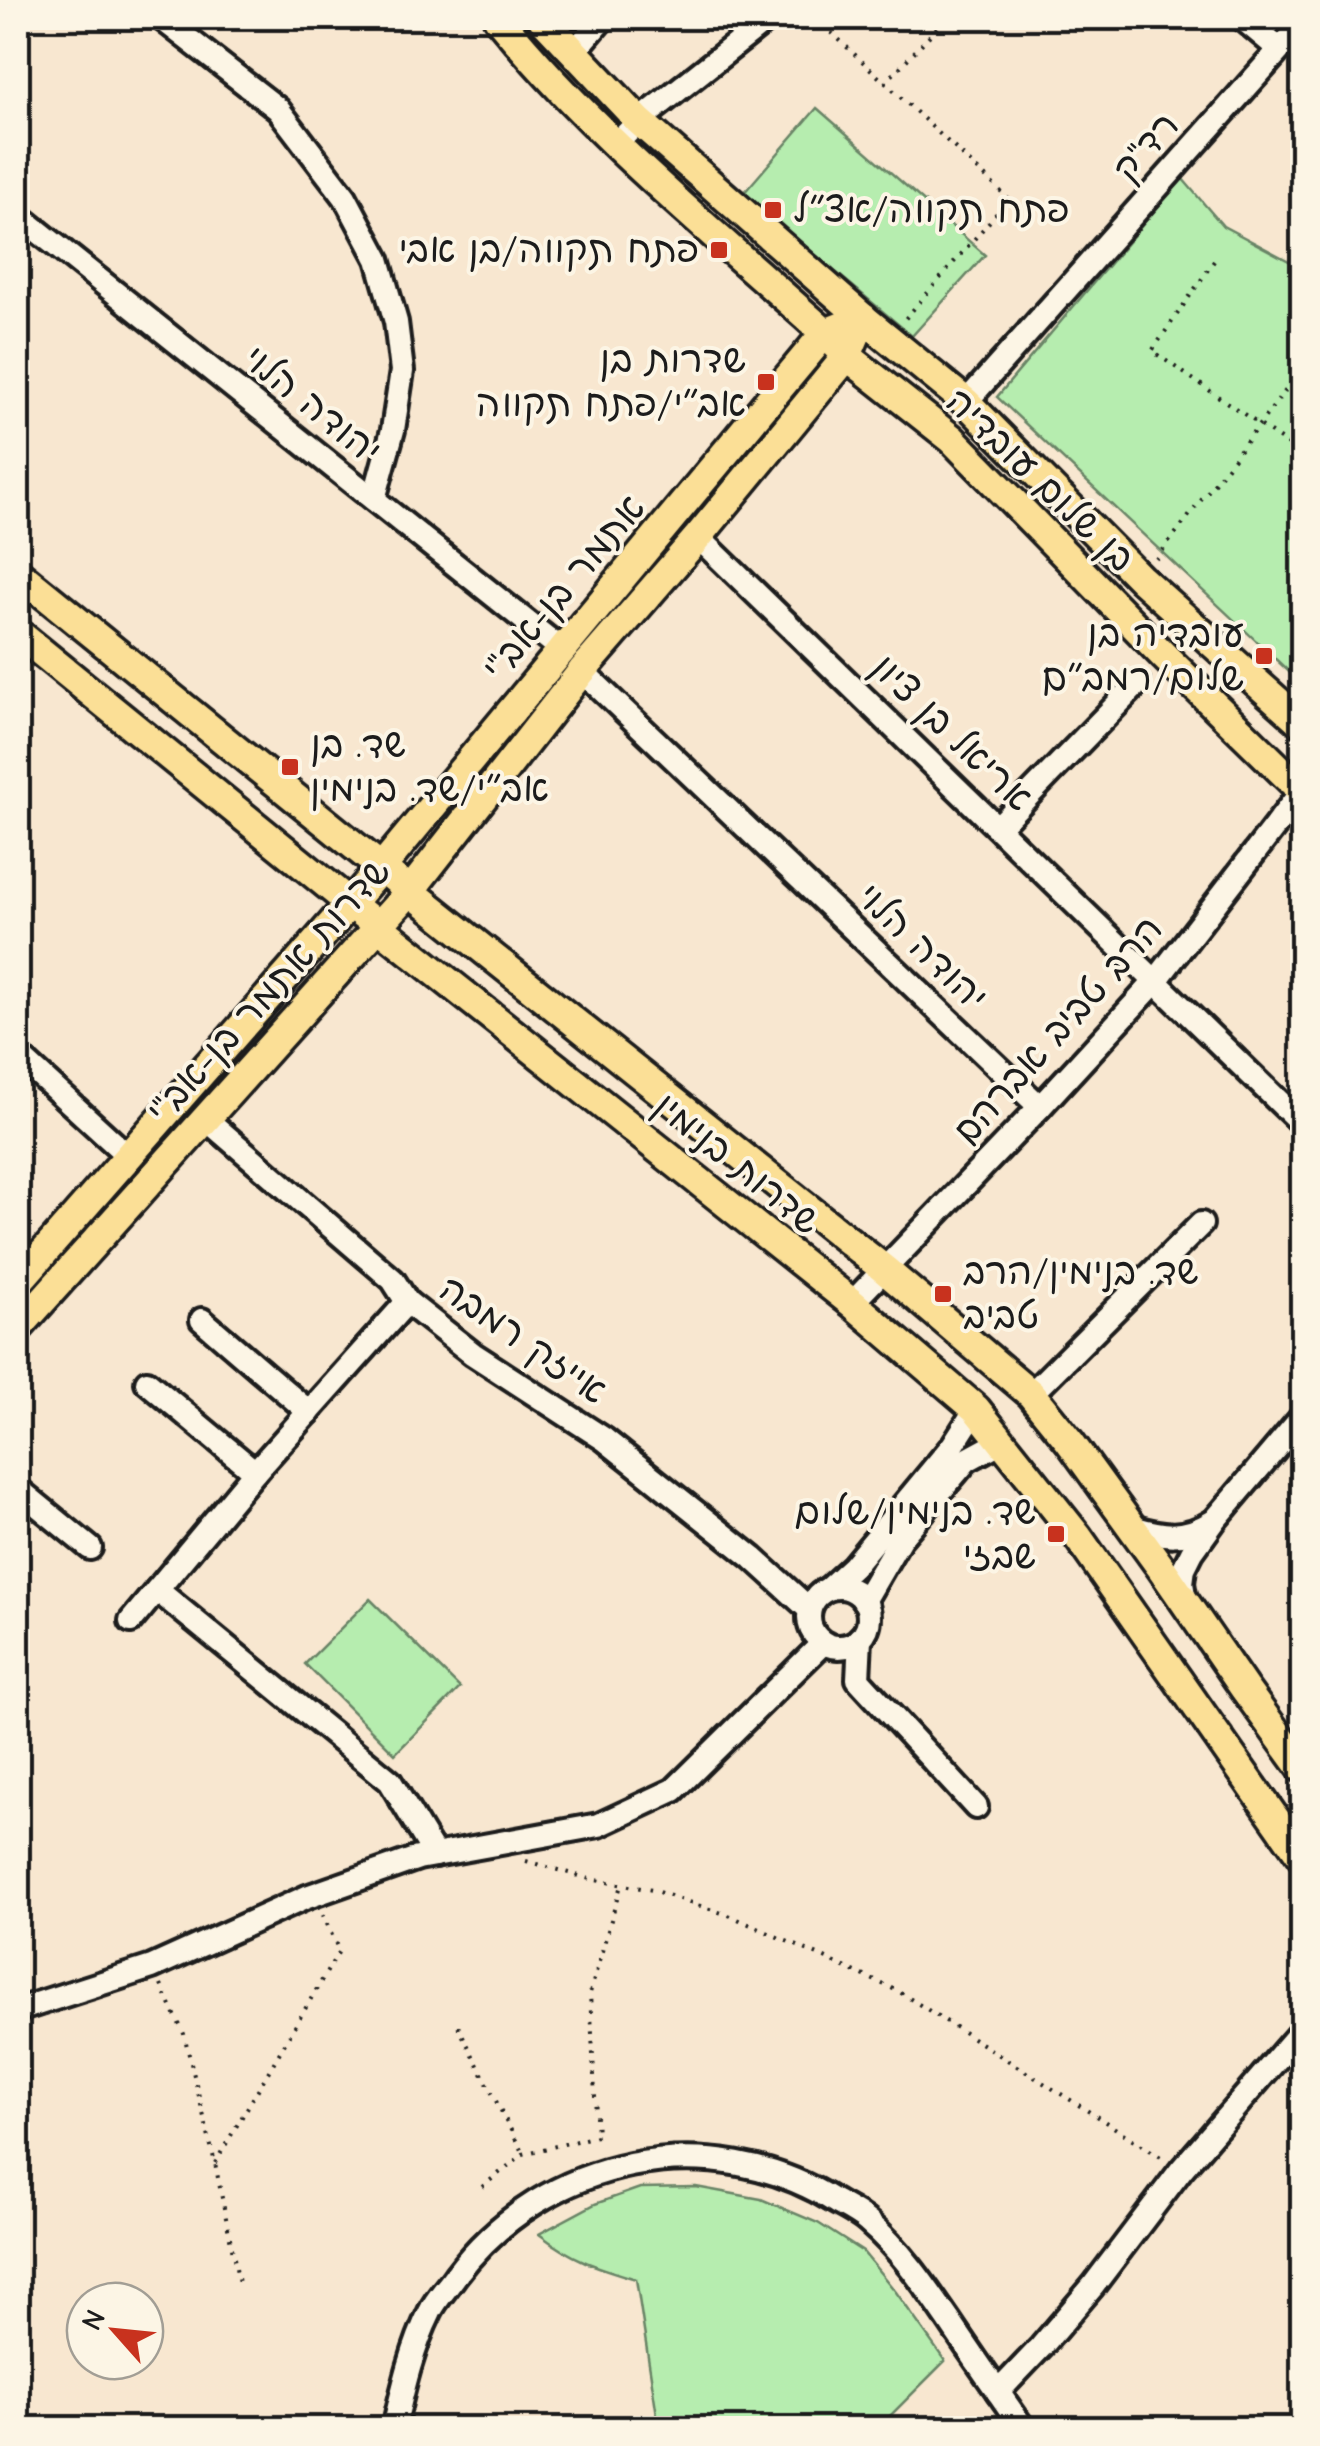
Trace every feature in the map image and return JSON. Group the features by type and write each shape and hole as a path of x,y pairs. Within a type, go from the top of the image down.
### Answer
{"main road":[{"name":"בן שלום עובדיה","path":"498,18 531,58 616,144 847,356 952,439 1302,791"},
{"name":"בן שלום עובדיה","path":"542,18 639,121 863,318 966,402 1141,578 1302,723"},
{"name":"אתמר בן-אב\"י","path":"18,1282 381,868 825,334 863,318"},
{"name":"שדרות אתמר בן-אב\"י","path":"18,1328 410,891 582,671 847,356 863,318"},
{"name":"שדרות בנימין","path":"18,573 885,1270 1031,1394 1132,1527 1302,1768"},
{"name":"שדרות בנימין","path":"18,633 852,1303 976,1409 1078,1537 1302,1857"}],"street":[{"path":"161,18 278,109 345,197 378,259 396,322 402,370 393,430 374,499"},
{"path":"574,52 603,18"},
{"path":"616,144 639,121 769,18"},
{"path":"1242,18 1280,49"},
{"name":"רד\"ק","path":"966,402 1290,38 1302,34"},
{"name":"יהודה הלוי","path":"18,214 562,650"},
{"name":"אריאל בן ציון","path":"698,536 1302,1124"},
{"name":"יהודה הלוי","path":"582,671 1040,1107"},
{"path":"998,826 1138,683"},
{"name":"הרב טביב אברהם","path":"852,1303 1155,982 1302,791"},
{"path":"18,1056 128,1156"},
{"name":"אייזק רמבה","path":"206,1119 393,1280 407,1302 473,1354 604,1438 810,1609"},
{"path":"1031,1394 1200,1224"},
{"path":"131,1621 407,1302"},
{"path":"202,1320 309,1412"},
{"path":"147,1382 256,1472"},
{"path":"860,1638 843,1647 824,1643 811,1628 810,1609 820,1593 854,1566 953,1445 976,1409"},
{"path":"1184,1601 1184,1568 1192,1552 1302,1416"},
{"path":"864,1601 900,1540 966,1460 1002,1442"},
{"path":"18,1489 90,1548"},
{"path":"1132,1527 1176,1535 1198,1531 1215,1520"},
{"path":"830,1588 849,1588 864,1601 869,1620 860,1638 858,1679 976,1806"},
{"path":"157,1590 390,1781 435,1856"},
{"path":"18,2010 152,1968 307,1897 418,1858 599,1824 674,1790 824,1643"},
{"path":"998,2392 1093,2286 1181,2170 1302,2030"},
{"path":"394,2428 410,2363 431,2310 477,2248 520,2212 574,2182 626,2164 667,2158 713,2159 774,2171 817,2190 868,2222 913,2269 1023,2428"}],"path":[{"path":"816,18 1009,199 888,338"},
{"path":"886,83 943,20 935,18"},
{"path":"1214,261 1152,351 1302,454"},
{"path":"1141,578 1302,369"},
{"path":"486,1846 546,1868 652,1890 731,1916 898,1991 1181,2170"},
{"path":"482,2188 522,2154 597,2136 590,1993 621,1884"},
{"path":"214,2163 339,1952 323,1916 307,1897"},
{"path":"152,1968 184,2034 239,2283"},
{"path":"458,2026 522,2154"}],"green space":[{"path":"817,108 985,255 912,336 743,194"},
{"path":"1182,178 1223,226 1302,268 1302,684 997,397"},
{"path":"370,1599 460,1688 395,1754 305,1664"},
{"path":"696,2187 761,2199 818,2223 863,2252 945,2361 878,2428 659,2428 636,2279 585,2262 539,2234 595,2204 640,2188"}],"place":[{"name":"פתח תקווה/אצ״ל","path":"773,210"},
{"name":"פתח תקווה/בן אבי","path":"719,250"},
{"name":"שדרות בן אב״י/פתח תקווה","path":"766,382"},
{"name":"עובדיה בן שלום/רמב״ם","path":"1264,656"},
{"name":"שד. בן אב״י/שד. בנימין","path":"290,767"},
{"name":"שד. בנימין/הרב טביב","path":"943,1294"},
{"name":"שד. בנימין/שלום שבזי","path":"1056,1534"}]}
